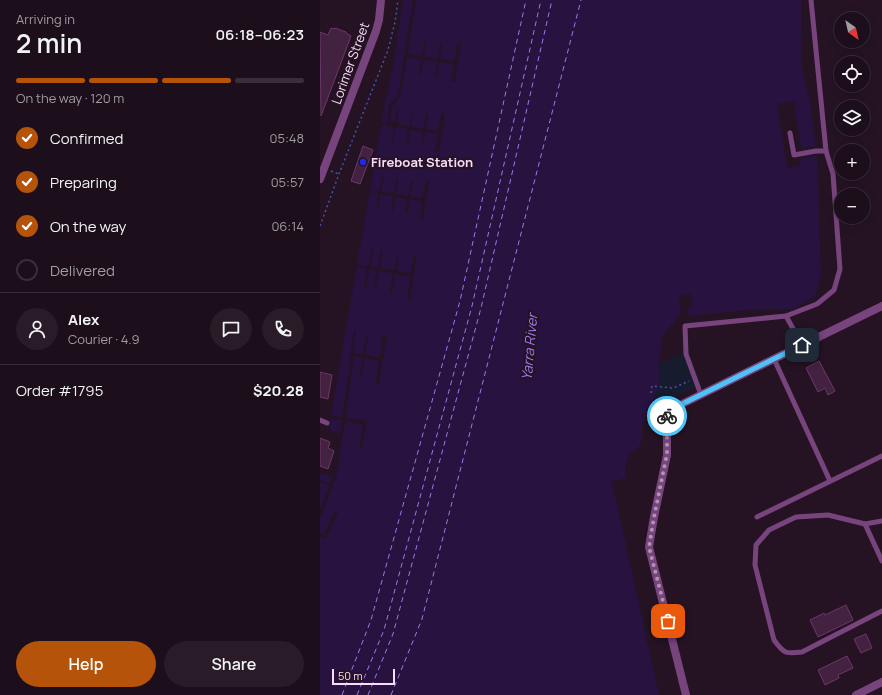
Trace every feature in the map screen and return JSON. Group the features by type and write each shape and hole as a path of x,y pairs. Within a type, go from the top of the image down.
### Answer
{"street":[{"name":"Lorimer Street","path":"320,179 323,161 376,31 379,20 381,0"},
{"path":"686,695 649,547 667,454 667,416 672,409 882,306"},
{"path":"856,695 882,682"}],"lane":[{"path":"701,395 686,354 685,326 786,316 817,304 834,290 840,269 833,174 826,151 811,0"},
{"path":"790,133 794,155 816,151 826,151"},
{"path":"786,316 802,345"},
{"path":"774,359 830,481"},
{"path":"320,420 328,423"},
{"path":"757,517 882,456"},
{"path":"882,521 864,524 828,515 796,517 769,530 756,545 755,565 774,640 780,649 789,654 802,652 882,611"},
{"path":"864,524 882,561"}],"path":[{"path":"320,226 388,50 395,22 398,0"},
{"path":"651,393 652,386 673,388 691,380"}],"shaded area":[{"path":"690,354 701,385 674,399 662,413 649,412 658,387 660,362 672,360 673,355"}],"water":[{"name":"Yarra River","path":"403,0 801,0 802,69 810,101 817,155 821,275 815,296 794,309 751,310 689,316 688,313 681,313 662,337 658,387 642,427 642,440 639,447 629,455 625,466 626,478 612,482 659,695 320,695 320,473 333,477 340,434 329,430 331,416 385,102 392,73"}],"pier":[{"path":"413,0 416,0 408,52 409,54 420,56 422,54 426,39 425,57 436,59 438,57 441,42 443,42 440,58 453,62 455,59 457,43 461,43 455,82 451,82 454,66 452,64 439,63 437,77 435,77 438,63 436,61 423,61 421,74 419,74 421,60 409,57 407,58 400,96 392,106 391,122 395,121 397,109 399,109 397,124 410,125 413,111 412,127 423,129 426,114 428,114 427,129 437,131 439,129 441,114 445,114 439,151 436,152 438,134 426,132 421,147 422,131 411,130 408,145 406,145 407,129 397,127 395,129 393,143 393,127 381,124 381,122 387,123 389,105 398,95"},
{"path":"794,101 801,148 815,146 817,155 799,159 800,165 787,168 777,104"},
{"path":"382,176 384,177 381,190 382,192 393,193 397,178 397,194 408,196 411,181 413,182 410,194 411,197 422,198 426,181 429,182 423,219 420,219 421,201 410,199 407,214 405,214 406,199 396,197 393,212 391,211 392,196 382,194 380,196 378,209 376,209 379,195 378,193 369,192 378,191 380,189"},
{"path":"372,249 374,249 371,265 372,267 377,268 381,251 383,251 380,267 394,270 399,253 398,271 409,273 411,271 414,255 417,255 410,299 407,299 410,279 409,276 396,274 392,293 390,293 392,273 380,271 378,273 376,288 374,288 376,273 375,270 370,269 366,287 364,286 367,271 366,269 356,267 357,265 367,267"},
{"path":"691,294 692,307 688,308 688,313 681,313 679,296"},
{"path":"354,331 356,331 353,352 363,354 366,336 368,336 365,354 378,358 380,356 383,335 387,336 379,383 376,383 379,361 365,358 361,377 359,377 363,358 354,356 346,417 367,421 362,448 359,447 363,427 361,424 345,423 336,478 320,518 320,509 329,488 328,485 320,482 320,480 329,483 333,478 342,420 331,419 331,416 342,417"},
{"path":"335,511 338,512 326,539 320,536 320,534 324,534"}],"building":[{"path":"331,28 346,32 351,36 321,116 320,32 328,35"},
{"name":"Fireboat Station","path":"363,146 373,150 360,184 351,181"},
{"path":"819,361 835,391 828,395 825,388 818,392 806,368"},
{"path":"320,372 332,375 328,399 320,397"},
{"path":"320,438 330,442 328,448 334,451 328,469 320,466"},
{"path":"846,605 853,620 818,637 810,620"},
{"path":"866,634 872,648 861,653 854,639"},
{"path":"847,656 853,668 838,675 839,678 825,685 818,670"}],"ferry route":[{"path":"342,695 371,620 460,301 526,0"},
{"path":"357,695 384,630 472,306 541,0"},
{"path":"368,695 393,634 481,308 552,0"},
{"path":"391,695 422,619 581,0"}],"way so far":[{"path":"667,416 667,454 649,547 668,621"}],"place":[{"name":"Fireboat Station","path":"363,162"}],"route":[{"path":"667,416 672,409 802,345"}]}
